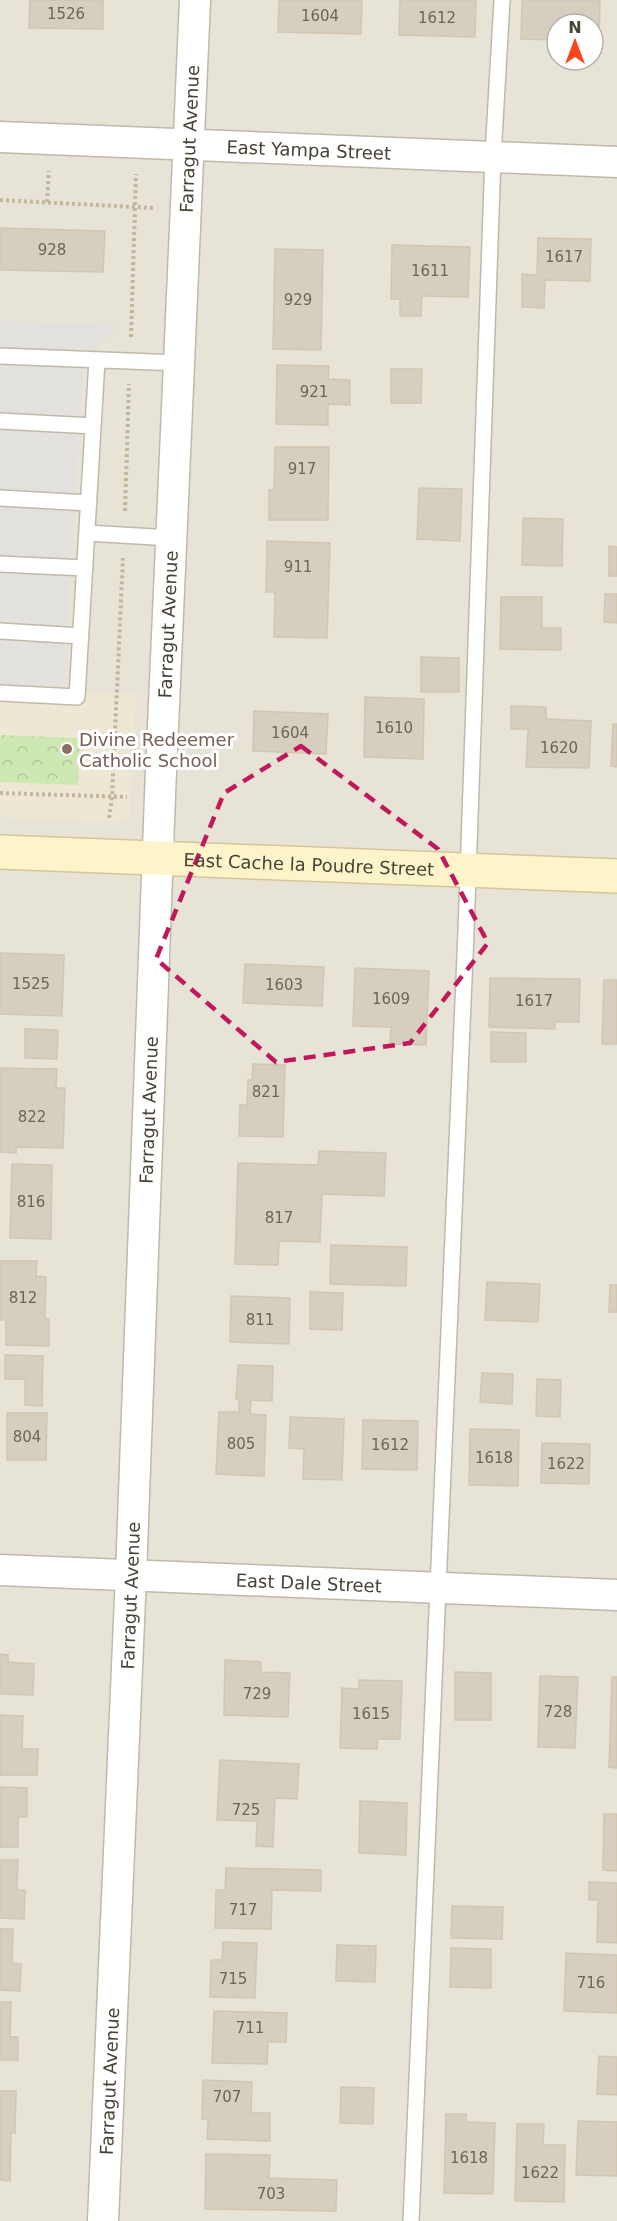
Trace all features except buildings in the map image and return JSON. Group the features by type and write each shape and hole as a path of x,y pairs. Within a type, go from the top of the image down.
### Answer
{"street":[{"name":"Farragut Avenue","path":"103,2221 195,0"},
{"name":"East Yampa Street","path":"0,137 617,162"},
{"name":"East Cache la Poudre Street","path":"0,852 617,876"},
{"name":"East Dale Street","path":"0,1570 617,1595"}],"lane":[{"path":"411,2221 440,1588 493,156 502,0"},
{"path":"0,356 179,363"},
{"path":"0,693 77,697 97,360"},
{"path":"0,421 93,426"},
{"path":"0,498 89,503"},
{"path":"87,533 171,538"},
{"path":"0,564 85,568"},
{"path":"0,631 81,636"}],"path":[{"path":"47,202 49,171"},
{"path":"110,818 124,535 136,174"},
{"path":"0,200 156,208"},
{"path":"0,793 127,797"}],"highlighted area":[{"path":"301,746 438,849 488,943 410,1043 276,1062 156,959 224,793"}],"shaded area":[{"path":"0,0 617,0 617,2221 0,2221"},
{"path":"0,321 117,326 83,366 63,692 0,689"},
{"name":"Divine Redeemer Catholic School","path":"0,689 136,694 130,814 124,819 114,821 0,817"}],"green space":[{"path":"0,735 80,738 78,785 0,782"}],"place":[{"name":"Divine Redeemer Catholic School","path":"67,749"}]}
